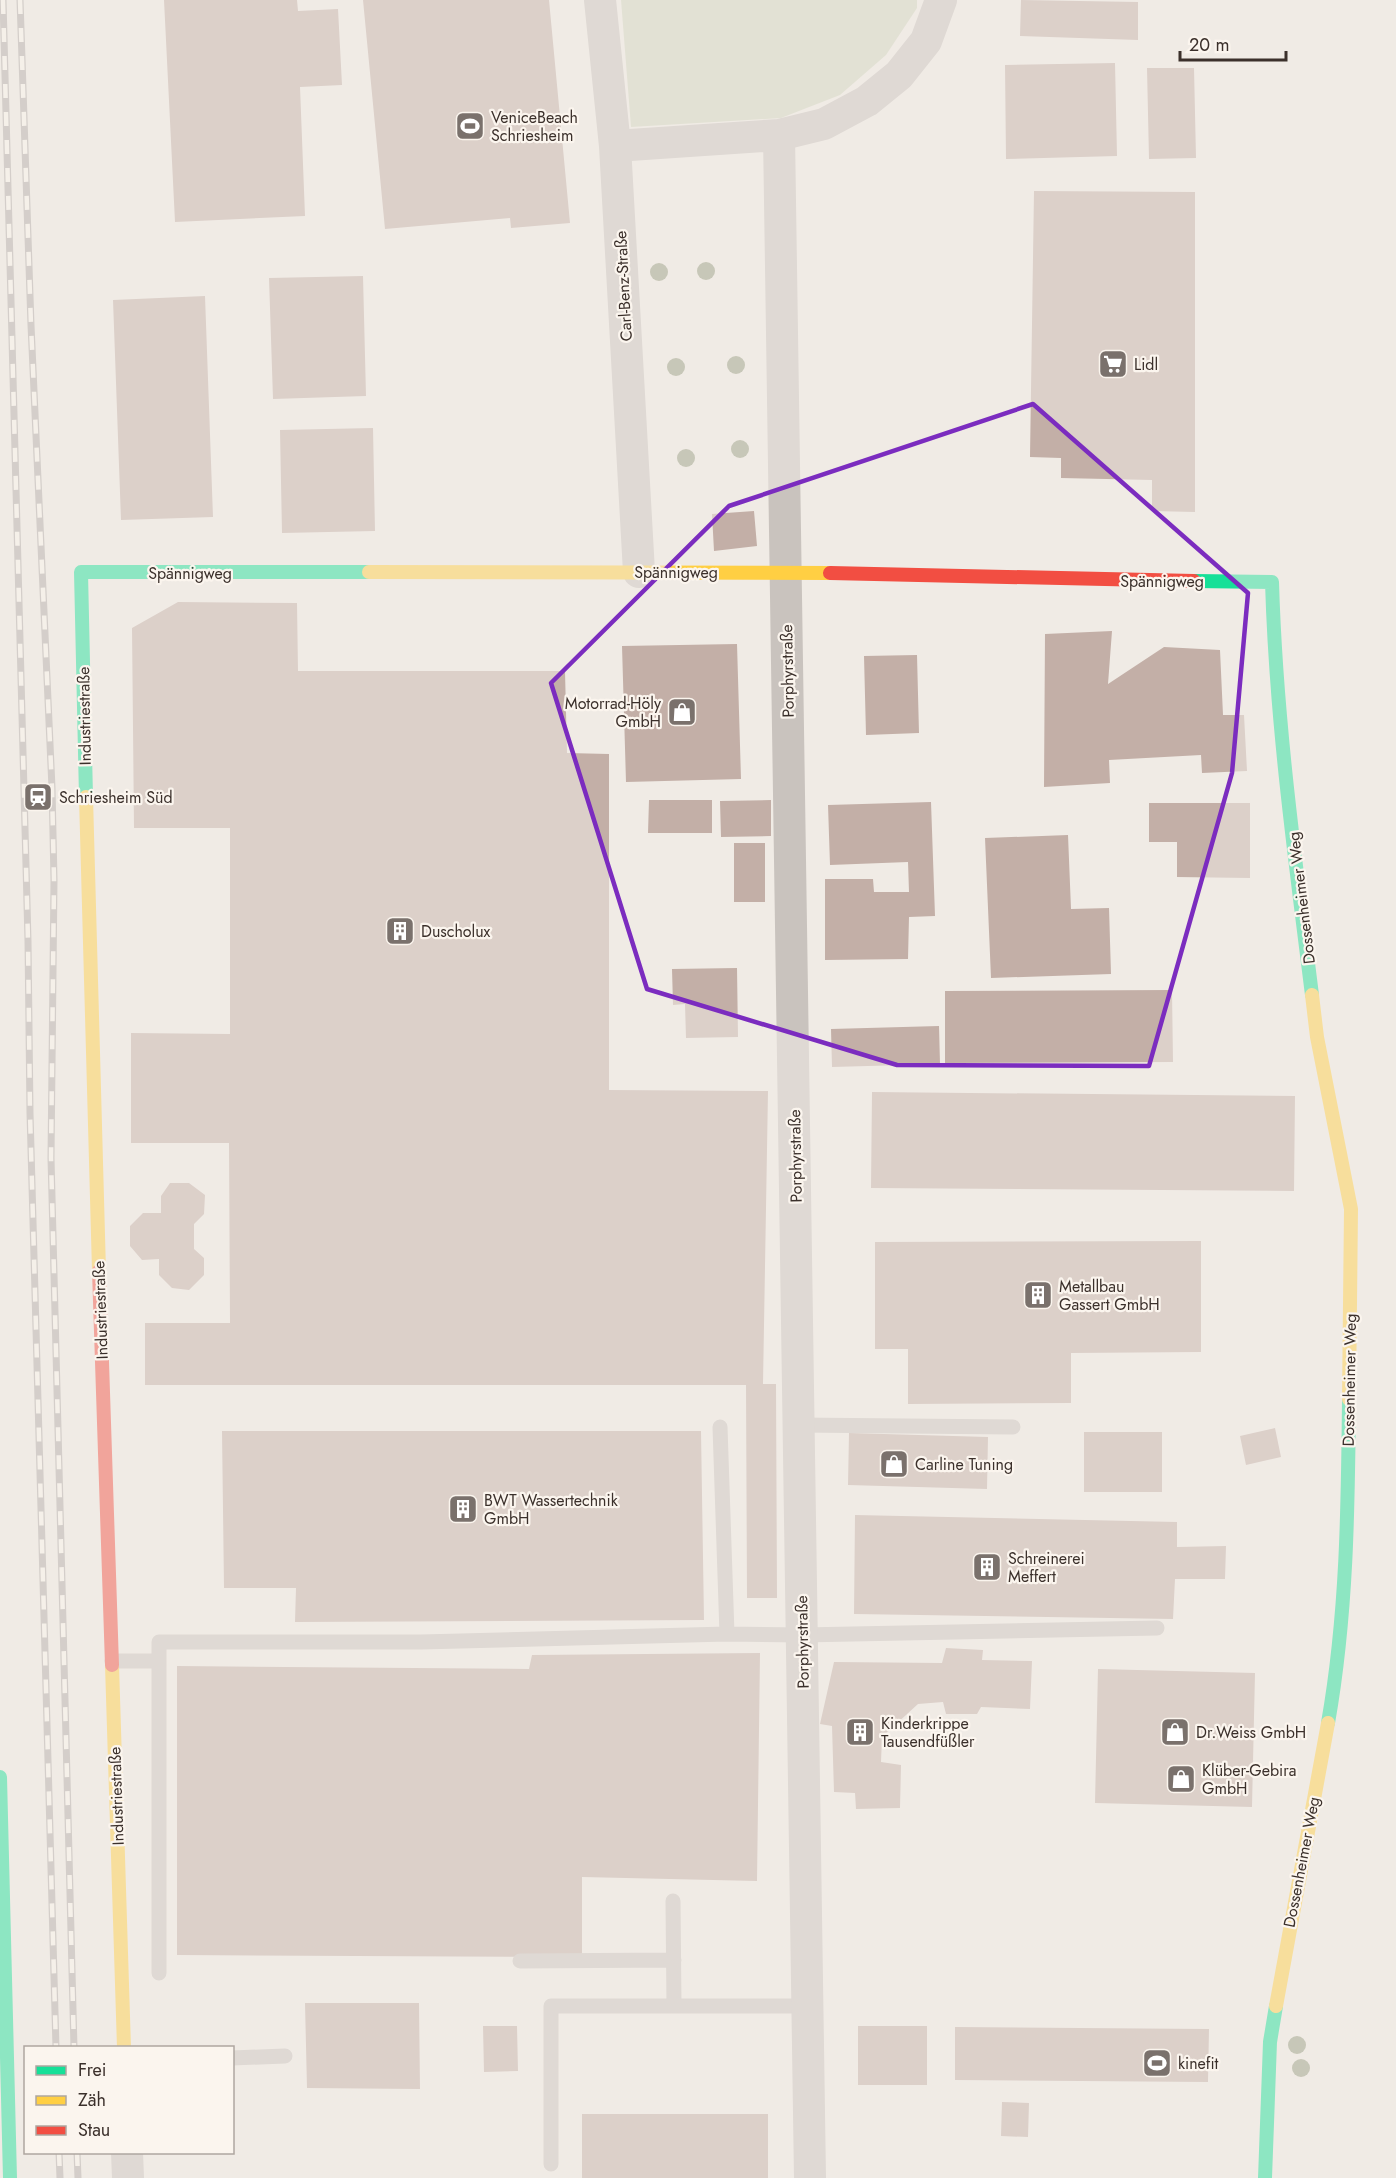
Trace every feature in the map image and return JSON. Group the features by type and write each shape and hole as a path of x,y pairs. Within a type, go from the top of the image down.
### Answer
{"street":[{"name":"Carl-Benz-Straße","path":"600,0 615,146 639,572"},
{"path":"615,146 779,135 824,124 867,101 899,75 926,41 941,0"},
{"name":"Porphyrstraße","path":"779,135 810,2178"},
{"name":"Spännigweg","path":"81,572 786,572 1121,581 1272,582"},
{"name":"Industriestraße","path":"81,572 91,1012 124,2046"},
{"name":"Dossenheimer Weg","path":"1264,2178 1270,2042 1282,1963 1334,1687 1347,1552 1351,1209 1317,1037 1279,722 1272,582"},
{"path":"0,1777 10,2178"},
{"path":"127,2154 128,2178"}],"lane":[{"path":"798,1425 1013,1427"},
{"path":"720,1427 727,1634"},
{"path":"159,1973 159,1642 421,1642 727,1634 802,1635 1157,1628"},
{"path":"111,1661 159,1661"},
{"path":"673,1901 674,2006"},
{"path":"520,1961 674,1960"},
{"path":"551,2164 551,2006 807,2006"},
{"path":"234,2058 285,2056"}],"highlighted area":[{"path":"1033,404 1248,593 1232,773 1149,1066 897,1065 647,989 551,683 729,506"}],"green space":[{"path":"621,0 917,0 917,8 886,55 840,95 781,118 631,127"}],"building":[{"path":"164,0 297,0 298,11 338,9 342,85 300,87 305,216 175,222"},
{"path":"363,0 549,0 570,223 511,228 510,218 385,229"},
{"path":"1021,0 1138,2 1138,40 1020,36"},
{"path":"1115,63 1117,156 1006,159 1005,65"},
{"path":"1147,68 1194,68 1196,158 1149,159"},
{"name":"Lidl","path":"1034,191 1195,192 1195,512 1152,511 1152,480 1061,478 1061,458 1030,457"},
{"path":"363,276 366,396 273,399 269,278"},
{"path":"205,296 213,517 121,520 113,300"},
{"path":"373,428 375,531 282,533 280,430"},
{"path":"754,511 757,546 714,551 712,514"},
{"name":"Duscholux","path":"178,602 297,603 298,671 565,671 567,753 609,754 609,1090 768,1091 763,1384 776,1384 777,1598 747,1598 746,1385 145,1385 145,1323 230,1323 229,1143 131,1143 131,1033 230,1034 230,828 134,828 132,628"},
{"path":"1112,631 1108,684 1164,647 1220,650 1223,715 1244,715 1247,771 1202,773 1201,755 1109,760 1110,783 1044,787 1045,634"},
{"name":"Motorrad-Höly GmbH","path":"737,644 741,779 626,782 622,646"},
{"path":"917,655 919,733 866,735 864,656"},
{"path":"649,800 712,800 712,833 648,833"},
{"path":"771,800 771,836 721,837 720,801"},
{"path":"931,802 935,916 909,917 908,959 825,960 825,879 873,879 874,892 909,892 908,862 830,865 828,805"},
{"path":"1149,803 1250,803 1250,878 1177,877 1177,842 1149,842"},
{"path":"1068,835 1071,909 1109,908 1111,974 991,978 985,838"},
{"path":"734,843 765,843 765,902 734,902"},
{"path":"737,968 738,1037 686,1038 685,1004 673,1005 672,969"},
{"path":"1172,990 1173,1062 945,1063 945,991"},
{"path":"939,1026 940,1064 832,1067 831,1029"},
{"path":"872,1092 1295,1096 1294,1191 871,1188"},
{"path":"170,1183 189,1183 205,1195 204,1214 194,1224 194,1249 204,1258 204,1275 189,1290 172,1288 159,1275 159,1259 142,1260 130,1246 130,1226 143,1213 161,1213 161,1196"},
{"name":"Metallbau Gassert GmbH","path":"1201,1241 1201,1352 1071,1353 1071,1403 908,1404 908,1349 875,1349 875,1242"},
{"path":"1275,1428 1281,1457 1246,1465 1240,1436"},
{"name":"BWT Wassertechnik GmbH","path":"222,1431 701,1431 704,1620 295,1622 296,1588 224,1588"},
{"path":"1084,1432 1162,1432 1162,1492 1084,1492"},
{"path":"849,1433 988,1437 987,1489 848,1485"},
{"name":"Schreinerei Meffert","path":"855,1515 1177,1522 1177,1547 1226,1546 1225,1579 1175,1579 1173,1619 854,1614"},
{"name":"Kinderkrippe Tausendfüßler","path":"946,1648 983,1650 982,1660 1032,1661 1030,1709 981,1707 977,1714 946,1714 943,1702 918,1704 882,1737 881,1762 901,1765 900,1808 856,1809 855,1793 834,1792 832,1726 820,1724 834,1662 942,1663"},
{"path":"760,1653 757,1881 582,1877 582,1957 177,1955 177,1666 529,1669 532,1655"},
{"path":"1098,1669 1255,1673 1252,1807 1095,1803"},
{"path":"305,2003 419,2003 420,2089 307,2088"},
{"path":"483,2026 517,2026 518,2071 484,2072"},
{"path":"858,2026 927,2026 927,2085 858,2085"},
{"path":"955,2027 1209,2029 1208,2082 955,2080"},
{"path":"1002,2102 1029,2103 1028,2137 1001,2136"},
{"path":"582,2114 768,2114 768,2178 582,2178"}],"railway":[{"path":"3,0 28,941 30,1113 56,2046"},
{"path":"20,0 31,325 52,788 54,880 51,1158 74,2046"},
{"path":"59,2154 60,2178"},
{"path":"77,2154 78,2178"}],"traffic: fast":[{"path":"86,797 81,572 369,572"},
{"path":"1194,581 1272,582 1282,738 1312,995"},
{"path":"1328,1723 1343,1602 1349,1399"},
{"path":"0,1777 10,2178"},
{"path":"1265,2178 1270,2042 1276,2006"}],"traffic: slow":[{"path":"369,572 830,573"},
{"path":"86,797 99,1271"},
{"path":"1312,995 1317,1037 1351,1209 1349,1399"},
{"path":"112,1665 124,2046"},
{"path":"1276,2006 1328,1723"}],"traffic: jam":[{"path":"830,573 1194,581"},
{"path":"99,1271 112,1665"}],"place":[{"name":"VeniceBeach Schriesheim","path":"470,126"},
{"name":"Lidl","path":"1113,364"},
{"name":"Motorrad-Höly GmbH","path":"682,712"},
{"name":"Schriesheim Süd","path":"38,797"},
{"name":"Duscholux","path":"400,931"},
{"name":"Metallbau Gassert GmbH","path":"1038,1295"},
{"name":"Carline Tuning","path":"894,1464"},
{"name":"BWT Wassertechnik GmbH","path":"463,1509"},
{"name":"Schreinerei Meffert","path":"987,1567"},
{"name":"Kinderkrippe Tausendfüßler","path":"860,1732"},
{"name":"Dr.Weiss GmbH","path":"1175,1732"},
{"name":"Klüber-Gebira GmbH","path":"1181,1779"},
{"name":"kinefit","path":"1157,2063"}]}
